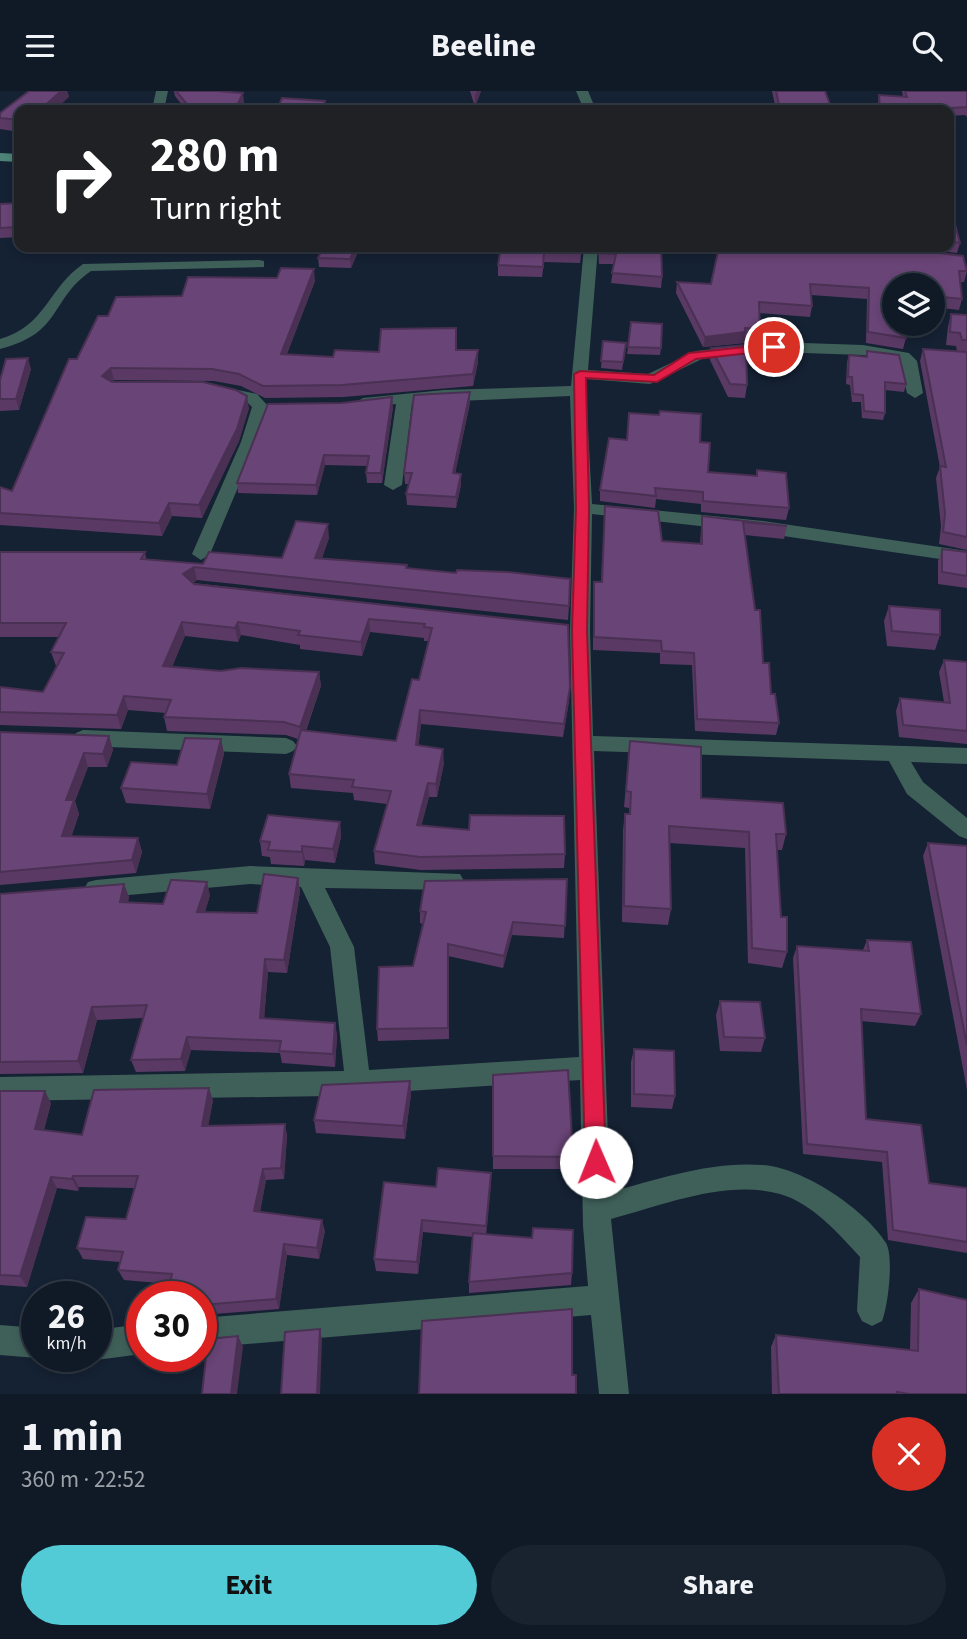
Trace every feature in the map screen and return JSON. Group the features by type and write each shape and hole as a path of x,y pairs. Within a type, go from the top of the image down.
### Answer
{"street":[{"path":"591,252 579,382 583,508 573,630 583,743 597,1209 614,1394"},
{"path":"0,344 36,330 55,308 75,273 88,267 259,264"},
{"path":"343,405 579,382 657,379 701,354 774,347 851,349 904,356 909,361 915,393"},
{"path":"204,389 251,397 260,405 282,407"},
{"path":"393,485 405,399"},
{"path":"201,554 249,442 260,405"},
{"path":"583,508 763,527 967,558"},
{"path":"67,737 286,746"},
{"path":"583,743 967,756"},
{"path":"896,754 915,788 967,830"},
{"path":"69,891 250,875 390,882 470,881"},
{"path":"309,879 342,947 358,1082"},
{"path":"562,879 588,879"},
{"path":"0,1089 204,1088 593,1068"},
{"path":"597,1209 717,1181 766,1178 794,1186 826,1207 875,1252 872,1311"},
{"path":"217,1332 604,1299"},
{"path":"0,1340 21,1342"}],"building":[{"path":"29,91 61,91 46,105 14,105 14,119 0,118 0,113"},
{"path":"176,91 243,93 237,105 188,105"},
{"path":"776,91 825,91 830,105 779,105"},
{"path":"905,91 967,91 967,107 880,105 879,95 907,97"},
{"path":"282,98 325,101 324,105 279,105"},
{"path":"14,203 14,227 0,228 0,204"},
{"path":"954,220 960,243 954,242"},
{"path":"321,252 354,252 350,259 318,258"},
{"path":"500,252 544,252 543,267 498,265"},
{"path":"661,252 662,277 612,273 616,254 600,253"},
{"path":"718,252 931,252 963,256 967,271 959,271 962,299 945,297 945,273 882,273 882,334 868,332 869,288 810,284 812,306 759,302 760,329 745,328 745,332 705,337 677,282 711,284"},
{"path":"281,268 314,269 281,354 333,357 335,350 379,352 381,329 456,328 456,350 478,350 473,374 342,385 263,386 239,374 212,369 111,368 102,376 112,382 203,382 236,390 247,396 237,429 199,505 169,503 159,523 0,513 0,487 12,491 69,359 77,359 98,316 108,316 116,297 182,296 188,277 277,278"},
{"path":"951,314 967,315 967,340 962,340 960,333 950,332"},
{"path":"631,322 662,324 661,348 628,347"},
{"path":"603,341 626,343 623,362 601,361"},
{"path":"746,345 747,385 730,384 711,348"},
{"path":"923,349 967,352 967,537 943,532 945,514 940,466 946,467"},
{"path":"867,351 899,355 906,384 885,382 885,413 864,411 863,395 853,394 852,377 848,377 849,355 867,357"},
{"path":"28,358 16,399 0,399 0,380 6,359"},
{"path":"470,392 453,473 461,474 456,497 406,494 412,473 404,473 414,395"},
{"path":"392,397 381,473 366,473 369,456 324,455 316,485 237,483 268,404 342,403"},
{"path":"660,411 701,414 700,442 710,443 708,472 757,476 757,470 786,473 789,508 703,501 703,492 655,488 656,496 600,490 609,438 627,440 629,413 659,415"},
{"path":"605,506 658,511 662,541 702,544 702,516 787,526 743,522 755,610 760,610 763,663 769,663 771,694 775,694 779,723 697,719 694,653 662,651 661,641 594,637 594,582 602,582"},
{"path":"296,521 328,524 315,558 407,565 406,568 456,573 457,570 507,572 570,579 569,606 194,567 183,574 194,584 568,625 570,687 564,724 420,710 416,745 443,749 436,784 428,783 417,825 469,830 470,815 564,816 565,854 420,857 374,851 391,791 352,787 354,780 289,774 301,730 396,741 412,679 419,680 432,628 424,627 425,624 369,619 361,642 298,635 300,631 238,622 235,628 182,622 163,666 221,671 241,668 319,672 300,727 284,722 164,717 171,700 124,696 117,715 0,712 0,687 43,692 64,653 51,652 66,623 0,623 0,552 145,552 141,559 203,564 209,552 282,558"},
{"path":"942,549 967,552 967,576 942,572"},
{"path":"889,606 940,610 940,635 892,631"},
{"path":"944,660 967,662 967,731 903,725 900,698 950,703"},
{"path":"0,732 109,736 103,754 84,753 66,800 74,800 62,836 138,838 132,860 0,872"},
{"path":"185,738 221,739 207,794 121,788 131,762 177,765"},
{"path":"630,741 701,747 701,798 783,803 786,834 776,834 781,917 787,917 787,952 752,948 749,832 669,826 671,909 624,906 625,814 630,814 631,792 626,791"},
{"path":"268,815 340,822 333,849 302,846 302,852 268,850 270,842 260,841"},
{"path":"928,843 967,846 967,1046"},
{"path":"264,874 298,878 284,960 265,959 260,1018 335,1023 333,1054 279,1051 281,1041 187,1037 181,1059 131,1060 147,1005 92,1007 78,1061 0,1062 0,894 124,884 120,902 163,904 171,880 207,882 197,912 257,913"},
{"path":"567,879 565,926 513,922 504,956 448,944 448,1028 377,1029 379,967 413,966 426,912 420,911 425,881"},
{"path":"867,940 911,942 921,1014 861,1009 866,1119 921,1125 929,1183 967,1188 967,1242 893,1230 887,1152 807,1144 797,946 869,951"},
{"path":"720,1001 760,1002 765,1038 724,1037"},
{"path":"634,1049 674,1051 675,1096 634,1094"},
{"path":"568,1070 573,1157 493,1156 493,1075"},
{"path":"410,1081 403,1126 314,1120 322,1085"},
{"path":"209,1088 202,1126 285,1124 281,1168 263,1169 254,1211 322,1220 317,1248 284,1244 276,1299 217,1304 217,1281 170,1281 172,1274 118,1270 123,1252 77,1248 86,1217 126,1219 138,1176 73,1176 72,1179 51,1177 20,1276 0,1275 0,1091 45,1091 35,1129 82,1135 94,1090"},
{"path":"438,1168 491,1173 486,1226 422,1220 417,1262 374,1259 384,1182 436,1187"},
{"path":"533,1228 573,1230 572,1273 469,1282 473,1233 532,1238"},
{"path":"919,1289 967,1300 967,1394 779,1394 776,1335 918,1351"},
{"path":"572,1309 572,1375 576,1375 576,1394 419,1394 422,1321"},
{"path":"320,1329 317,1394 281,1394 285,1332"},
{"path":"238,1336 231,1394 202,1394 204,1372 217,1372 217,1338"}],"route":[{"path":"596,1162 580,631 583,508 580,374 657,379 693,356 774,347"}]}
